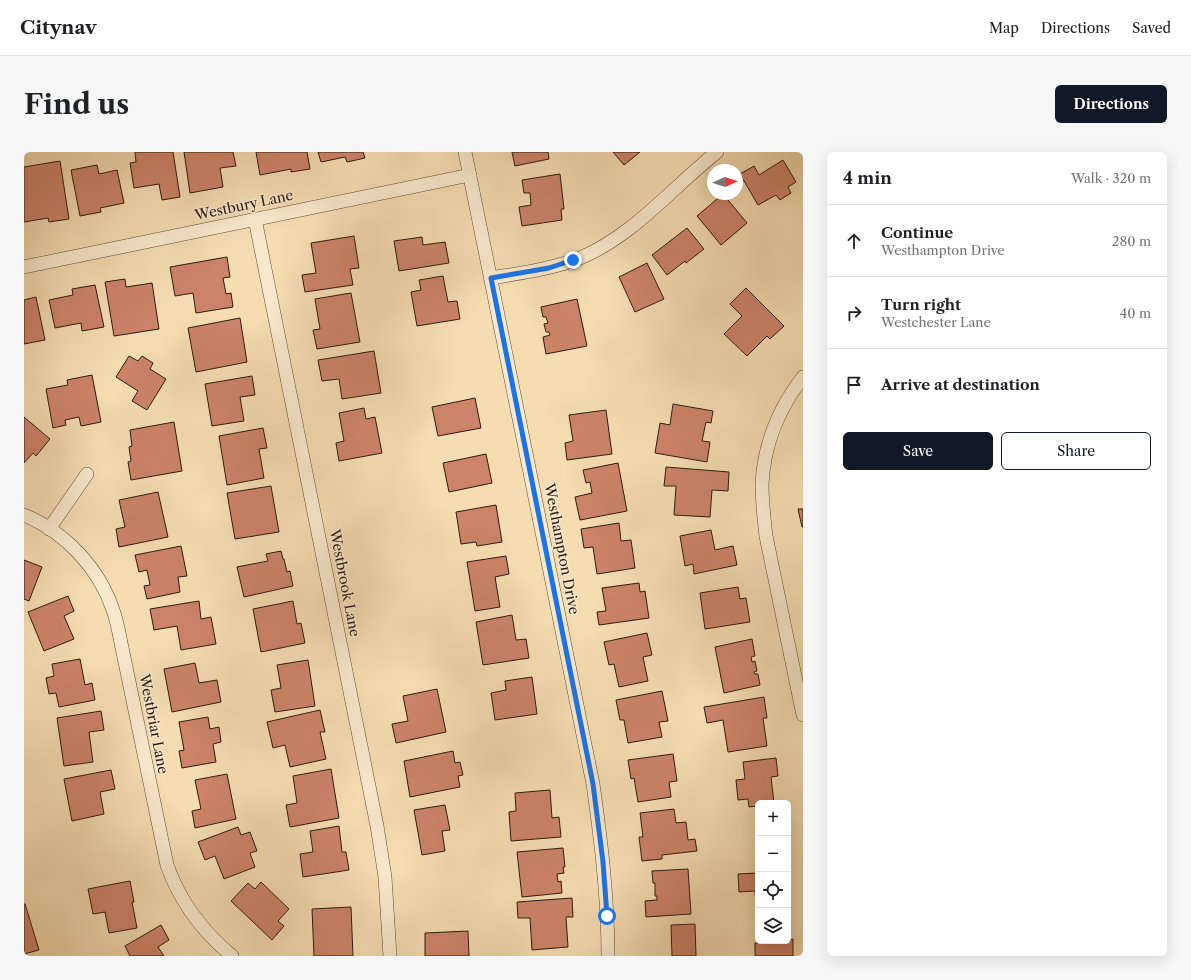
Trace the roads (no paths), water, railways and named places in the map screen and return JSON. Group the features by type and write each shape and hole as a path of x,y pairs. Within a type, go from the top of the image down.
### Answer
{"street":[{"name":"Westhampton Drive","path":"465,152 593,784 603,862 608,956"},
{"path":"491,278 557,266 582,257 599,248 634,224 717,152"},
{"name":"Westbury Lane","path":"24,267 470,175"},
{"name":"Westbrook Lane","path":"255,219 377,826 386,883 390,956"},
{"path":"803,377 786,402 776,421 765,460 762,484 766,536 803,715"},
{"path":"49,529 87,474"},
{"name":"Westbriar Lane","path":"24,516 35,520 49,529 70,546 91,567 104,588 113,611 122,648 167,865 178,890 194,917 212,938 232,956"}]}
